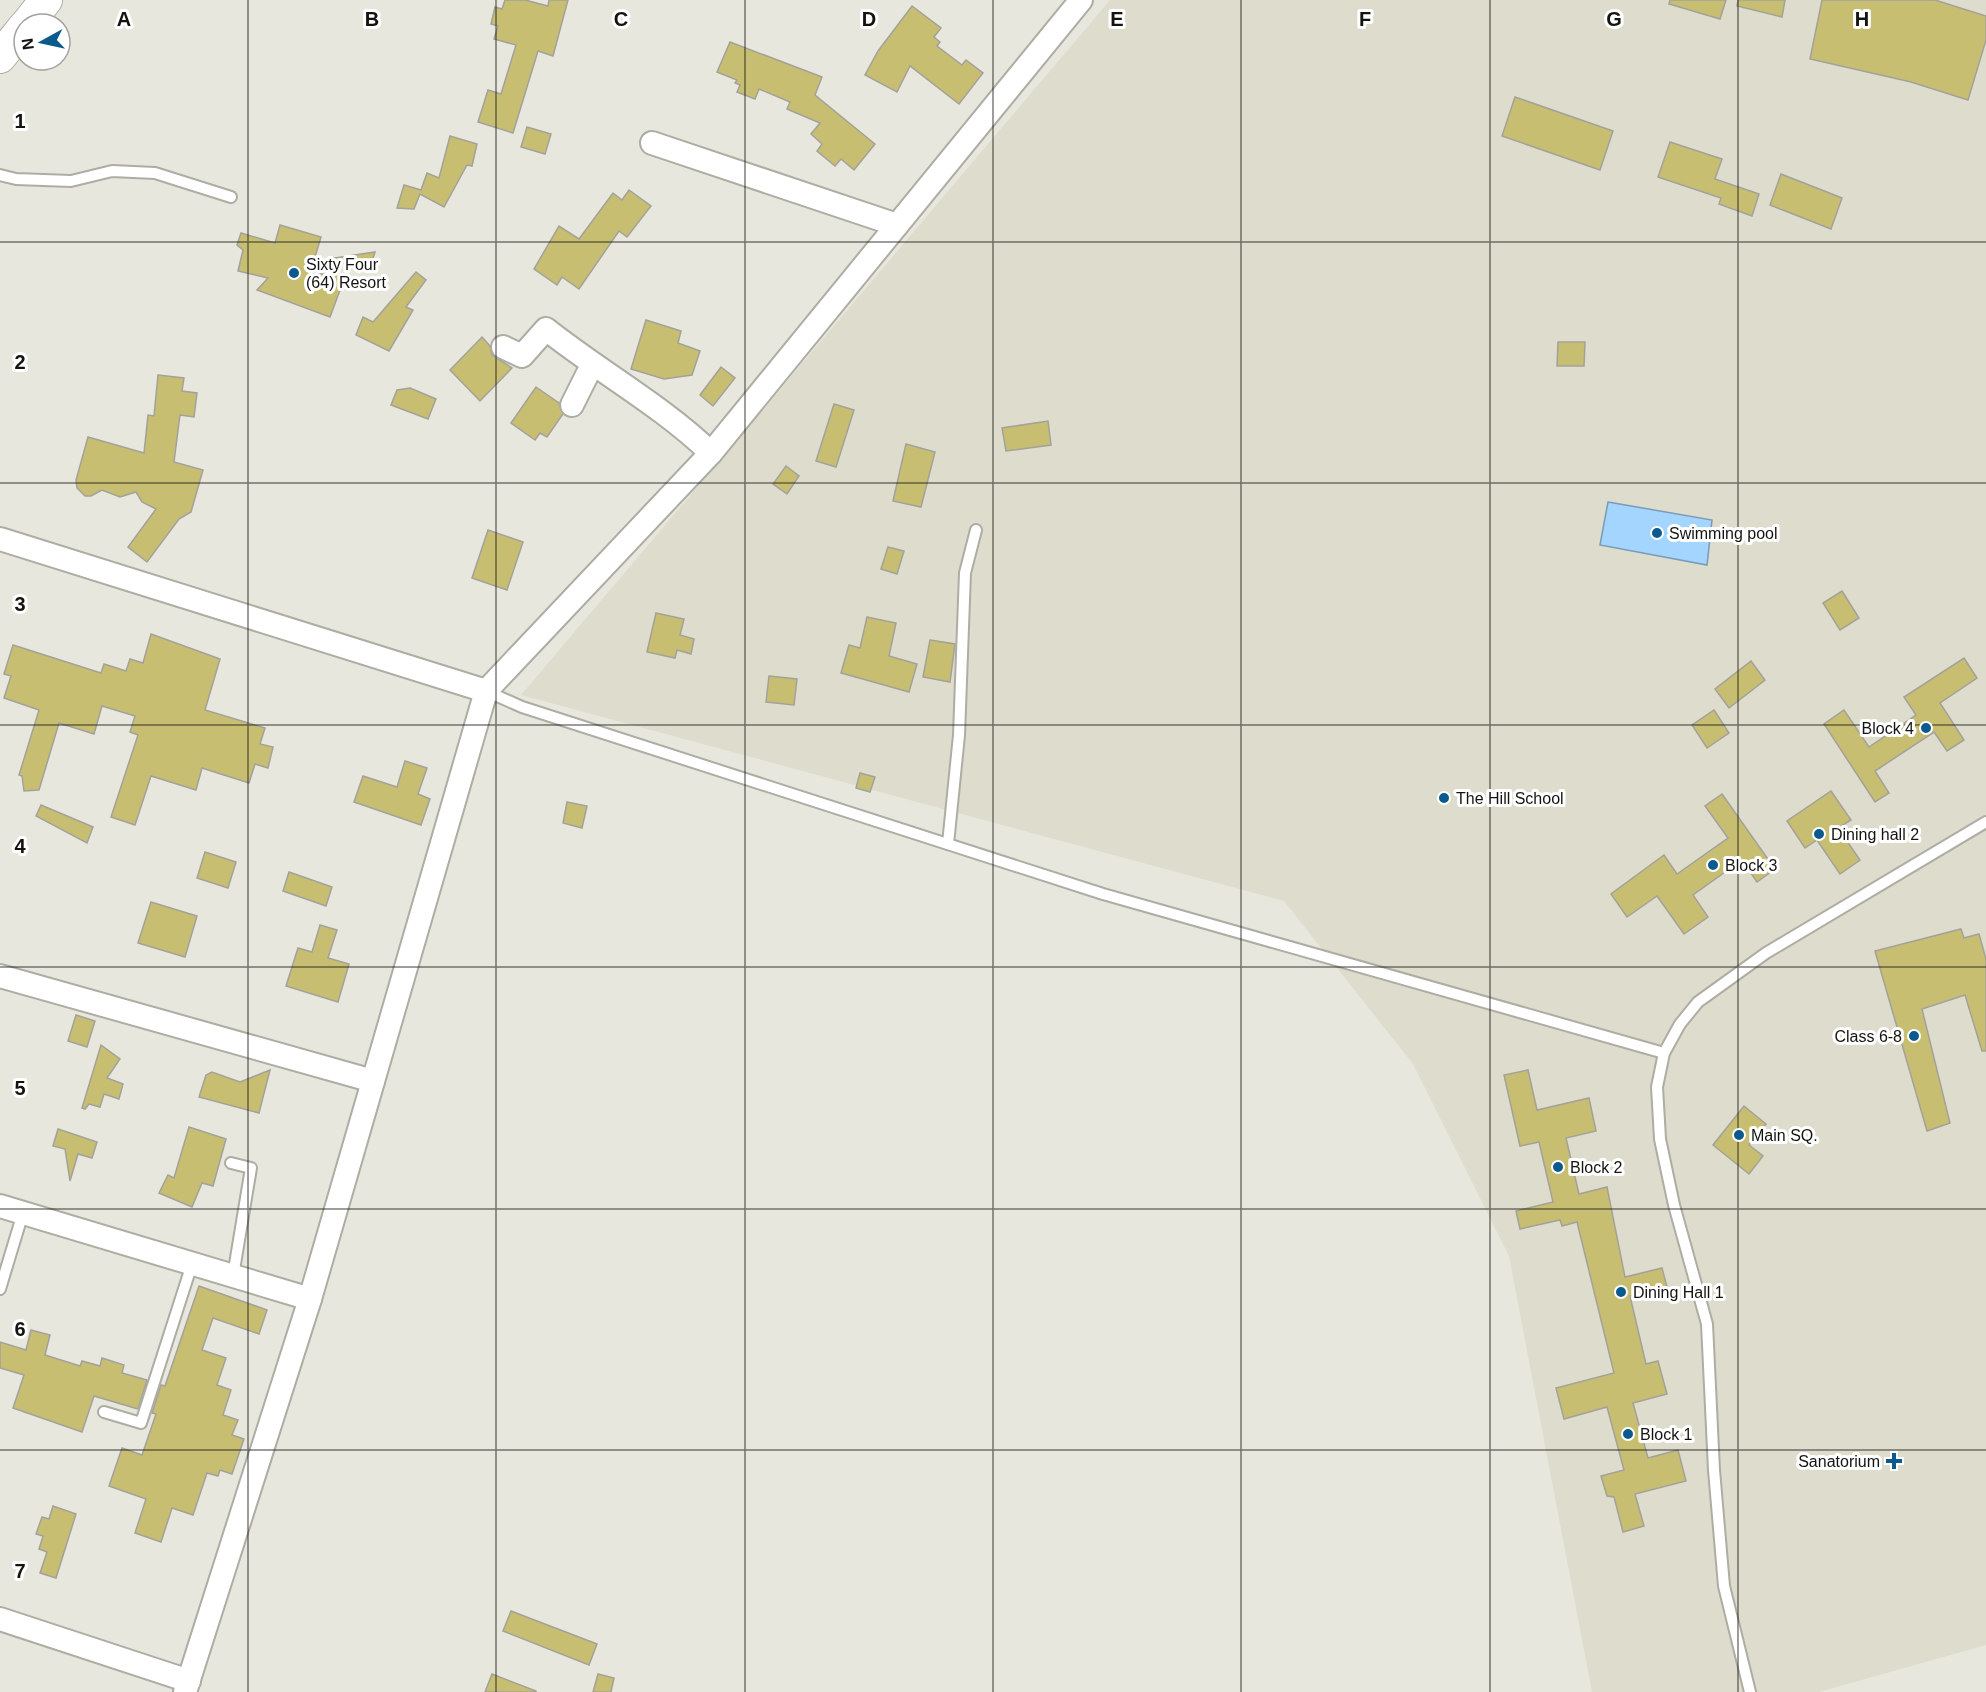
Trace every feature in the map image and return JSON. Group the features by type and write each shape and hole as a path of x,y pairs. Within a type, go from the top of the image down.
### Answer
{"street":[{"path":"36,12 46,0"},
{"path":"0,1619 187,1686 310,1299 486,691 711,453 1081,0"},
{"path":"0,57 12,42"},
{"path":"652,143 897,225"},
{"path":"503,347 522,356 546,329 592,365 662,411 711,453"},
{"path":"572,405 592,365"},
{"path":"0,539 486,691"},
{"path":"0,975 373,1081"},
{"path":"7,1211 310,1299"}],"lane":[{"path":"0,175 16,179 72,181 112,171 155,173 231,196"},
{"path":"948,844 959,735 965,573 976,530"},
{"path":"486,691 522,707 1103,894 1664,1053"},
{"path":"1750,1692 1724,1586 1714,1470 1707,1324 1674,1205 1660,1139 1657,1087 1664,1053 1680,1024 1698,1002 1766,953 1986,822"},
{"path":"231,1163 251,1168 233,1276"},
{"path":"0,1289 7,1211"},
{"path":"104,1412 141,1423 192,1264"}],"shaded area":[{"name":"The Hill School","path":"1110,0 1986,0 1986,1645 1819,1692 1592,1692 1509,1256 1413,1064 1284,901 521,695"}],"water":[{"name":"Swimming pool","path":"1608,502 1712,520 1707,565 1600,545"}],"building":[{"path":"505,0 525,0 548,6 549,0 568,0 553,56 538,51 513,133 478,122 488,90 501,94 516,45 494,39 498,26 491,24 495,7 502,9"},
{"path":"1670,0 1726,0 1720,19 1669,4"},
{"path":"1738,0 1785,0 1782,17 1737,6"},
{"path":"1822,0 1935,0 1986,16 1986,40 1968,100 1911,82 1810,59"},
{"path":"912,6 941,28 934,37 940,42 937,46 962,65 966,60 983,73 959,104 910,66 897,92 865,75 878,51"},
{"path":"730,42 822,77 815,95 875,144 854,170 841,159 835,166 817,151 822,144 811,134 820,123 787,109 790,102 759,89 755,99 737,92 740,85 735,83 737,80 717,72"},
{"path":"1515,97 1613,131 1600,170 1502,136"},
{"path":"527,127 551,134 545,154 521,147"},
{"path":"450,136 477,144 472,166 467,165 444,207 420,194 414,209 397,208 404,185 421,190 427,173 439,178"},
{"path":"1670,142 1722,159 1715,179 1759,194 1752,216 1719,204 1721,198 1658,177"},
{"path":"1781,174 1842,198 1831,229 1770,205"},
{"path":"629,190 651,206 627,237 619,231 579,289 562,277 557,285 534,269 559,226 579,239 613,193 622,200"},
{"path":"280,225 321,237 310,274 346,274 330,317 257,290 268,278 238,271 243,250 237,245 241,233 275,243"},
{"path":"375,252 369,271 328,259"},
{"path":"416,272 426,280 406,307 413,310 389,351 356,335 363,317 373,322"},
{"path":"646,320 681,331 678,343 700,351 692,375 664,379 631,369"},
{"path":"482,337 490,346 492,355 512,368 480,401 450,370"},
{"path":"1558,342 1585,342 1584,366 1557,366"},
{"path":"721,367 735,378 713,406 700,395"},
{"path":"158,375 184,378 182,391 197,393 194,417 180,415 174,462 203,470 191,512 179,519 147,562 128,547 156,509 142,502 136,492 120,497 102,490 91,496 85,496 77,488 76,480 88,437 144,453 148,415 154,416"},
{"path":"536,387 559,403 563,414 547,437 540,433 535,440 511,423"},
{"path":"410,388 436,399 428,419 391,405 397,390"},
{"path":"834,404 854,410 836,467 816,461"},
{"path":"1048,421 1051,445 1006,451 1002,428"},
{"path":"906,444 935,452 921,507 893,501"},
{"path":"786,466 799,476 787,494 773,484"},
{"path":"488,530 523,542 507,590 472,578"},
{"path":"888,547 904,551 897,574 881,569"},
{"path":"1842,591 1859,618 1840,630 1823,603"},
{"path":"656,613 684,619 680,635 694,639 691,654 677,650 675,658 647,652"},
{"path":"867,617 896,623 889,656 917,664 909,692 841,673 849,645 860,648"},
{"path":"151,634 220,659 205,710 265,728 260,744 273,747 268,768 255,764 249,783 202,768 196,790 151,776 135,825 111,817 138,735 130,732 135,716 102,706 94,734 59,723 39,790 24,791 22,776 19,775 39,710 4,698 11,676 4,674 13,645 101,673 104,664 126,671 130,659 143,663"},
{"path":"930,640 955,644 950,682 923,677"},
{"name":"Block 4","path":"1964,658 1977,678 1940,703 1964,740 1947,751 1934,732 1875,771 1889,793 1875,802 1824,724 1844,710 1869,747 1916,715 1904,697"},
{"path":"1751,661 1765,680 1729,708 1715,689"},
{"path":"769,676 797,679 794,705 766,702"},
{"path":"1714,710 1729,733 1707,748 1692,725"},
{"path":"405,761 427,768 418,794 430,799 421,825 354,802 363,776 397,787"},
{"path":"860,773 875,777 870,792 856,788"},
{"name":"Dining hall 2","path":"1831,791 1851,820 1838,828 1860,860 1840,874 1817,840 1805,848 1787,821"},
{"name":"Block 3","path":"1722,794 1775,869 1757,882 1742,860 1693,895 1708,917 1684,934 1657,896 1627,917 1611,894 1664,855 1677,874 1728,838 1705,806"},
{"path":"567,802 587,806 582,828 563,823"},
{"path":"41,805 93,827 87,843 36,816"},
{"path":"205,852 236,862 228,888 197,878"},
{"path":"289,872 332,887 326,906 283,891"},
{"path":"151,902 197,916 185,957 138,943"},
{"path":"320,925 337,930 328,958 349,964 338,1002 286,986 298,948 312,952"},
{"name":"Class 6-8","path":"1961,929 1964,938 1979,934 1986,959 1986,1051 1982,1051 1965,995 1922,1009 1950,1123 1927,1131 1875,951"},
{"path":"76,1015 95,1021 87,1047 68,1041"},
{"path":"101,1045 120,1059 107,1078 123,1084 119,1099 104,1094 100,1107 89,1104 85,1109 82,1108"},
{"path":"270,1070 259,1113 199,1097 206,1075 212,1072 240,1082"},
{"path":"1528,1070 1537,1110 1589,1098 1596,1131 1566,1138 1579,1194 1607,1187 1625,1277 1662,1268 1667,1287 1630,1296 1646,1364 1658,1361 1667,1394 1633,1403 1648,1458 1678,1450 1686,1481 1635,1494 1644,1526 1623,1532 1614,1497 1607,1496 1601,1476 1624,1470 1607,1407 1564,1419 1556,1388 1614,1373 1577,1222 1562,1226 1560,1220 1520,1229 1516,1211 1553,1202 1539,1142 1520,1146 1504,1075"},
{"name":"Main SQ.","path":"1744,1106 1766,1124 1749,1145 1763,1156 1749,1174 1713,1145"},
{"path":"189,1127 226,1139 213,1186 202,1183 192,1207 159,1193 168,1175 174,1178"},
{"path":"58,1129 97,1142 92,1158 78,1154 70,1181 65,1149 53,1146"},
{"path":"199,1286 267,1310 259,1334 213,1318 202,1350 226,1358 217,1385 231,1390 223,1415 238,1420 232,1435 244,1439 232,1474 220,1470 218,1476 207,1473 193,1515 172,1508 161,1542 135,1533 146,1499 109,1486 122,1448 142,1455 156,1414 152,1413 161,1385 165,1386"},
{"path":"31,1330 50,1335 45,1355 80,1366 82,1361 100,1366 102,1358 124,1365 122,1373 147,1380 138,1409 94,1396 82,1432 13,1408 24,1375 0,1368 0,1342 26,1350"},
{"path":"53,1506 76,1514 56,1578 40,1573 47,1552 39,1549 43,1536 36,1534 42,1517 49,1519"},
{"path":"511,1611 597,1644 589,1665 503,1631"},
{"path":"492,1674 536,1691 536,1692 485,1692"},
{"path":"598,1674 614,1678 611,1692 593,1692"}],"place":[{"name":"Sixty Four (64) Resort","path":"294,273"},
{"name":"Swimming pool","path":"1657,533"},
{"name":"Block 4","path":"1926,728"},
{"name":"The Hill School","path":"1444,798"},
{"name":"Dining hall 2","path":"1819,834"},
{"name":"Block 3","path":"1713,865"},
{"name":"Class 6-8","path":"1914,1036"},
{"name":"Main SQ.","path":"1739,1135"},
{"name":"Block 2","path":"1558,1167"},
{"name":"Dining Hall 1","path":"1621,1292"},
{"name":"Block 1","path":"1628,1434"},
{"name":"Sanatorium","path":"1894,1461"}]}
